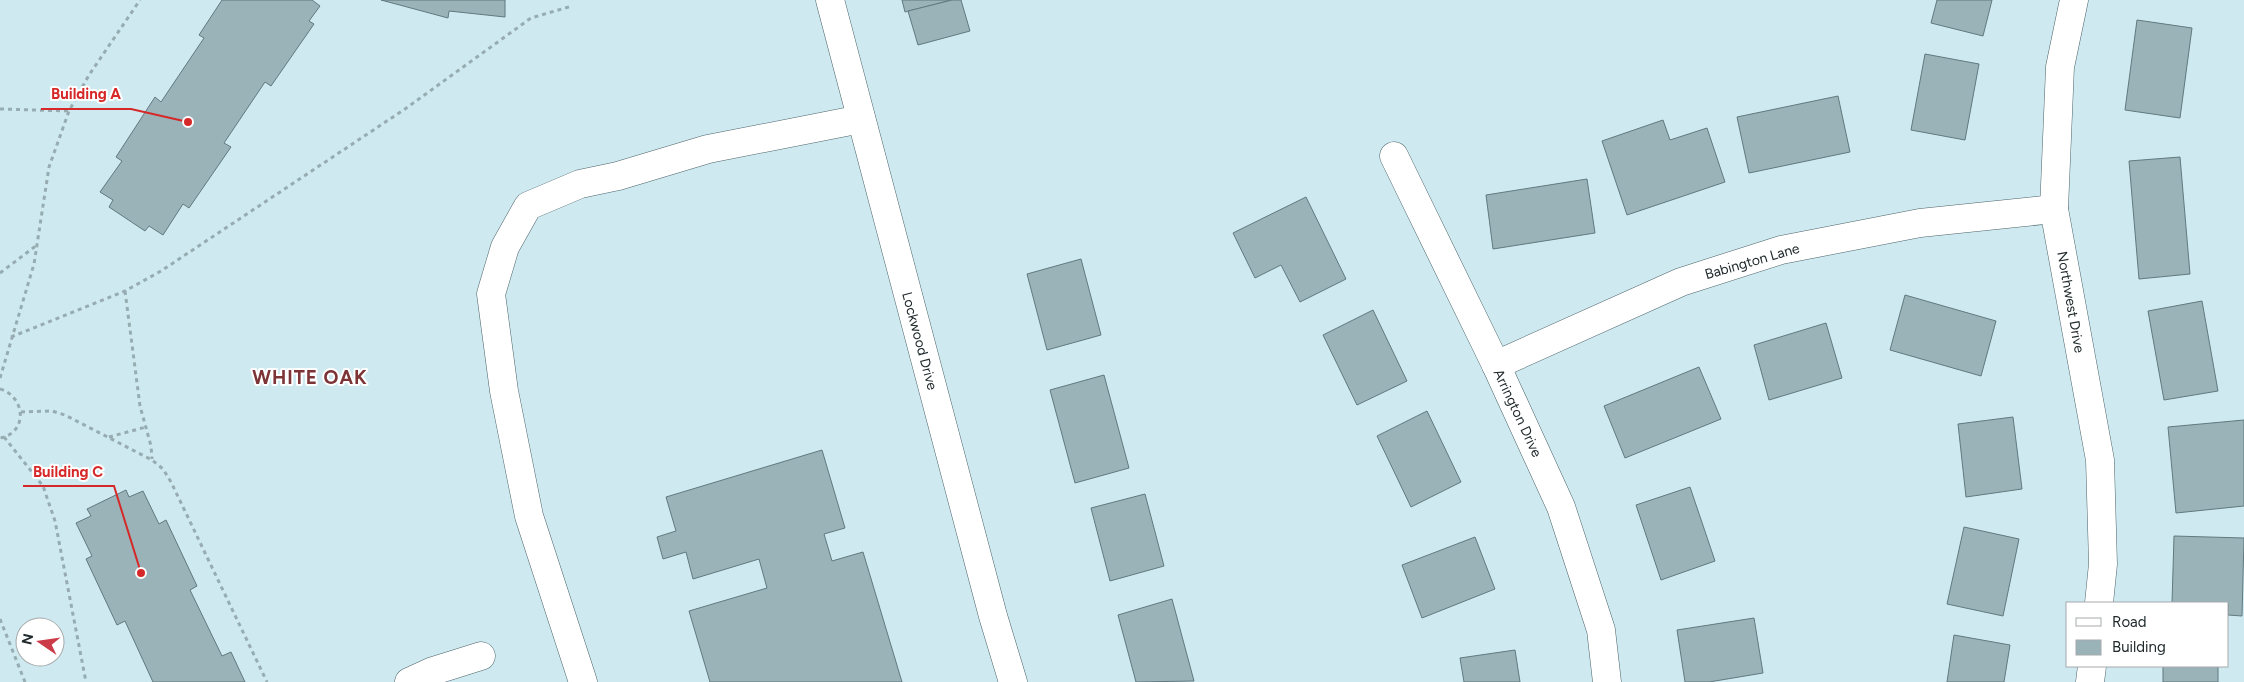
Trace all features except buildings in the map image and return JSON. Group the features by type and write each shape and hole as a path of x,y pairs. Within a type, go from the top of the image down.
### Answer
{"street":[{"name":"Lockwood Drive","path":"830,0 993,616 1013,682"},
{"name":"Northwest Drive","path":"2074,0 2060,67 2054,209 2100,460 2103,564 2099,602"},
{"path":"583,682 529,516 504,391 492,294 505,247 528,206 580,184 618,176 708,149 861,119"},
{"name":"Arrington Drive","path":"1394,156 1496,366 1561,507 1601,630 1607,682"},
{"name":"Babington Lane","path":"1496,366 1682,282 1780,250 1920,224 2054,209"},
{"path":"409,682 433,671 481,656"},
{"path":"2090,682 2092,667"}],"path":[{"path":"0,378 38,245 49,167 69,111 89,75 140,0"},
{"path":"11,337 125,291 161,271 405,109 531,18 572,6"},
{"path":"0,109 69,111"},
{"path":"0,272 38,245"},
{"path":"125,291 140,406 152,460"},
{"path":"0,389 14,396 21,412 16,428 2,438 43,486 55,521 86,682"},
{"path":"21,412 52,411 65,414 152,460 163,469 172,482 267,682"},
{"path":"109,437 146,427"},
{"path":"0,620 25,682"}],"place":[{"name":"Building A","path":"188,122"},
{"name":"Building C","path":"141,573"}],"district":[{"name":"WHITE OAK","path":"310,377"}]}
